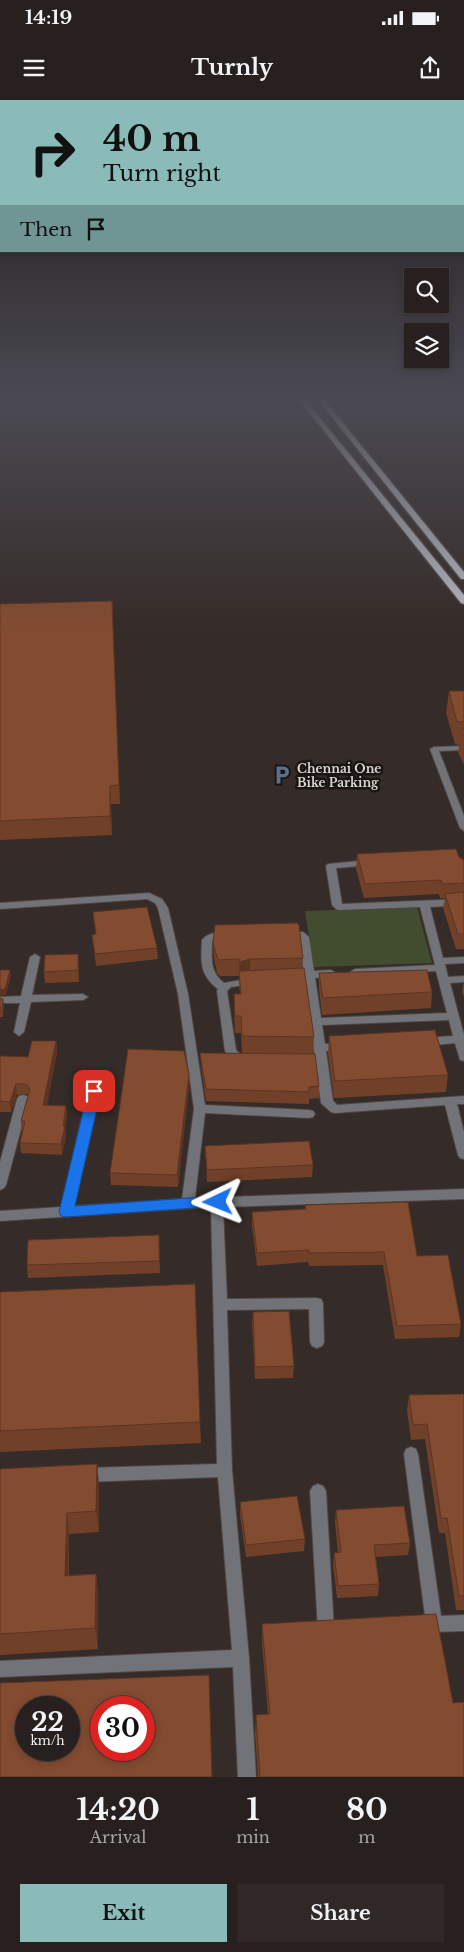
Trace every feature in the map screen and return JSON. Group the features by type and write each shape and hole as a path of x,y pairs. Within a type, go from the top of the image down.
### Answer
{"main road":[{"path":"363,475 464,601"},
{"path":"382,475 464,578"}],"street":[{"path":"464,748 434,749 464,828"},
{"path":"382,862 331,866 337,905 342,908 464,902"},
{"path":"0,906 149,896 159,901 163,908 183,994 200,1109 188,1203"},
{"path":"424,904 453,1016 462,1039 464,1057"},
{"path":"274,934 293,933 299,934 305,939 320,1048 317,1060 327,1103 335,1109 450,1104 464,1100"},
{"path":"224,988 210,979 207,971 207,940 218,935 238,934"},
{"path":"19,1032 35,957"},
{"path":"281,980 464,960"},
{"path":"444,980 464,979"},
{"path":"259,1060 238,1059 231,1051 222,991 228,984 262,980"},
{"path":"0,1000 83,996"},
{"path":"317,1022 453,1016"},
{"path":"413,1042 462,1039"},
{"path":"320,1048 357,1046"},
{"path":"66,1212 94,1091"},
{"path":"0,1185 24,1099"},
{"path":"450,1104 464,1155"},
{"path":"200,1109 309,1114"},
{"path":"0,1216 188,1203 464,1194"},
{"path":"218,1202 225,1470 241,1658 247,1777"},
{"path":"220,1305 316,1303 317,1342"},
{"path":"411,1454 434,1624"},
{"path":"68,1476 225,1470"},
{"path":"318,1491 326,1630"},
{"path":"414,1625 464,1623"},
{"path":"308,1630 346,1629"},
{"path":"0,1669 241,1658"}],"green space":[{"path":"417,907 432,963 314,967 305,911"}],"building":[{"path":"112,601 119,785 110,786 110,816 0,821 0,604"},
{"path":"449,691 464,691 464,722 457,722"},
{"path":"464,729 464,737 460,730"},
{"path":"456,849 459,857 464,860 464,883 442,884 441,880 365,884 357,854"},
{"path":"464,892 464,934 458,934 445,894"},
{"path":"147,907 157,948 95,954 92,935 96,934 93,912"},
{"path":"297,923 299,925 303,958 250,959 239,962 239,959 219,960 217,957 213,943 215,925"},
{"path":"78,954 78,970 44,972 45,955"},
{"path":"304,968 314,1037 242,1036 241,1016 235,1016 234,994 241,994 239,972"},
{"path":"0,970 10,970 5,989 0,990"},
{"path":"427,970 432,992 323,998 319,973"},
{"path":"0,998 3,999 2,1011 0,1011"},
{"path":"435,1030 448,1075 335,1081 329,1036"},
{"path":"32,1041 56,1041 43,1105 66,1106 63,1126 65,1126 61,1144 20,1143 25,1121 21,1121 30,1089 26,1084 16,1084 10,1102 0,1101 0,1056 28,1057"},
{"path":"128,1049 184,1051 189,1074 177,1175 110,1173"},
{"path":"200,1053 315,1054 319,1086 309,1087 309,1092 206,1089"},
{"path":"309,1141 313,1165 207,1170 205,1146"},
{"path":"408,1202 417,1256 448,1255 461,1324 397,1326 384,1252 309,1253 309,1250 257,1253 252,1212 306,1209 305,1205"},
{"path":"159,1235 159,1261 27,1265 28,1240"},
{"path":"195,1284 200,1422 0,1431 0,1292"},
{"path":"289,1311 294,1366 255,1367 253,1312"},
{"path":"464,1394 464,1596 459,1596 447,1518 441,1518 427,1424 413,1425 409,1395"},
{"path":"97,1464 96,1511 67,1513 65,1576 96,1574 95,1628 0,1634 0,1469"},
{"path":"297,1496 305,1539 246,1545 240,1502"},
{"path":"404,1506 410,1543 374,1545 379,1584 338,1586 334,1553 341,1552 336,1510"},
{"path":"436,1614 453,1703 464,1702 464,1777 260,1777 256,1715 270,1714 262,1624"},
{"path":"209,1675 212,1777 0,1777 0,1683"}],"place":[{"name":"Chennai One Bike Parking","path":"282,775"}],"route":[{"path":"94,1091 66,1212 218,1202"}]}
